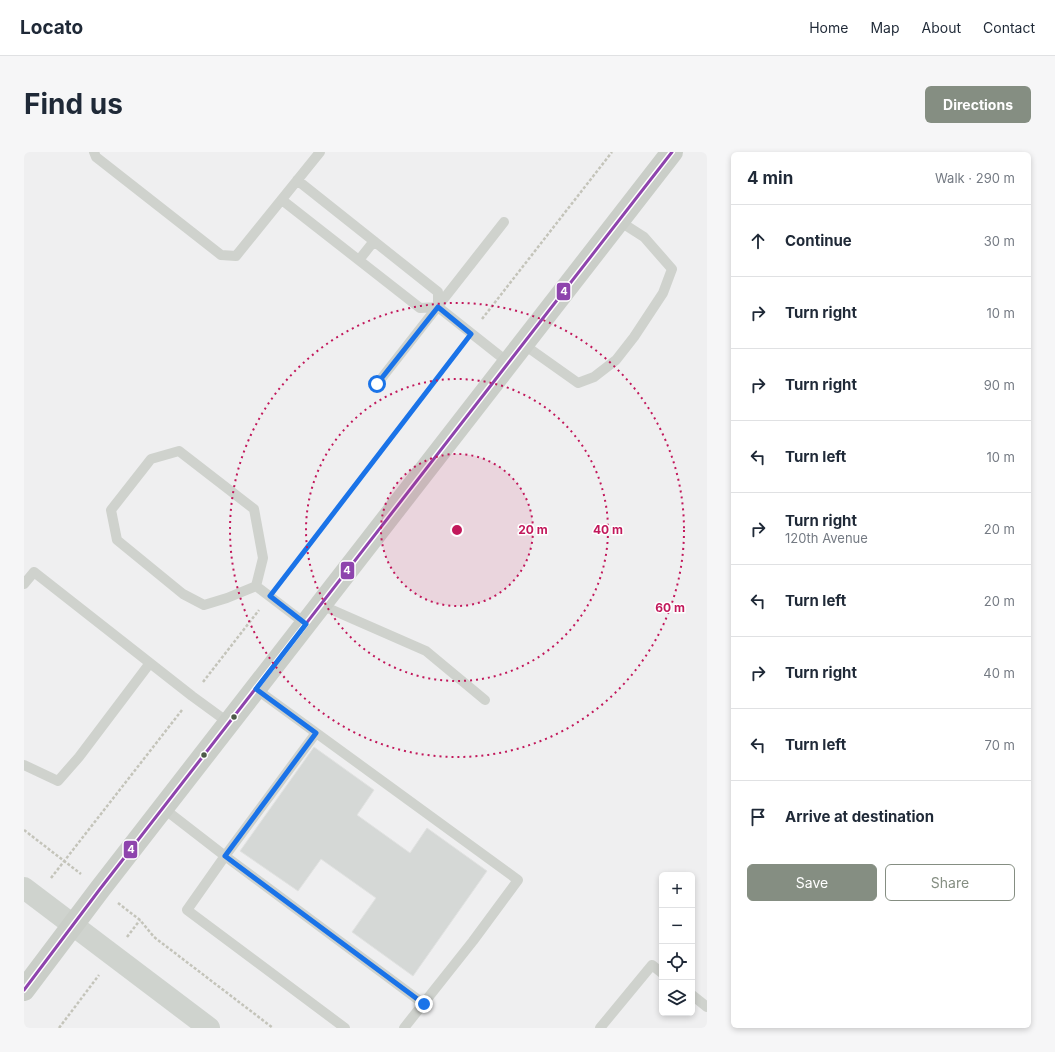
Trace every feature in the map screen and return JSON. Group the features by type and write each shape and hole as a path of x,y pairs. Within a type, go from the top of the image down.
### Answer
{"main road":[{"path":"24,990 100,889 672,152"},
{"path":"30,892 209,1028"}],"lane":[{"path":"94,152 96,157 221,255 236,256 320,152"},
{"path":"297,180 438,292 438,307"},
{"path":"282,200 420,308 438,307 509,363"},
{"path":"523,344 578,383 594,377 616,360 634,337 663,292 672,269 644,237 619,220"},
{"path":"377,384 504,222"},
{"path":"359,260 374,241"},
{"path":"179,451 254,509 263,558 256,586 227,598 204,604 183,594 117,540 111,510 151,459 179,451"},
{"path":"24,584 34,572 229,724"},
{"path":"256,586 306,624"},
{"path":"320,605 426,651 485,700"},
{"path":"24,765 58,781 79,757 150,663"},
{"path":"256,689 518,880 473,941 404,1028"},
{"path":"316,733 187,910 345,1028"},
{"path":"163,808 424,1004"},
{"path":"600,1028 652,965 659,971"},
{"path":"695,997 707,1007"}],"path":[{"path":"30,892 64,861 612,152"},
{"path":"24,830 140,920 154,937 273,1028"}],"building":[{"path":"314,747 374,790 357,815 410,853 427,828 487,871 413,976 352,932 376,898 321,859 298,891 240,851"}],"transit line":[{"name":"4","path":"24,990 100,889 672,152"}],"route":[{"path":"377,384 438,307 471,334 270,596 306,624 256,689 316,733 225,856 424,1004"}]}
